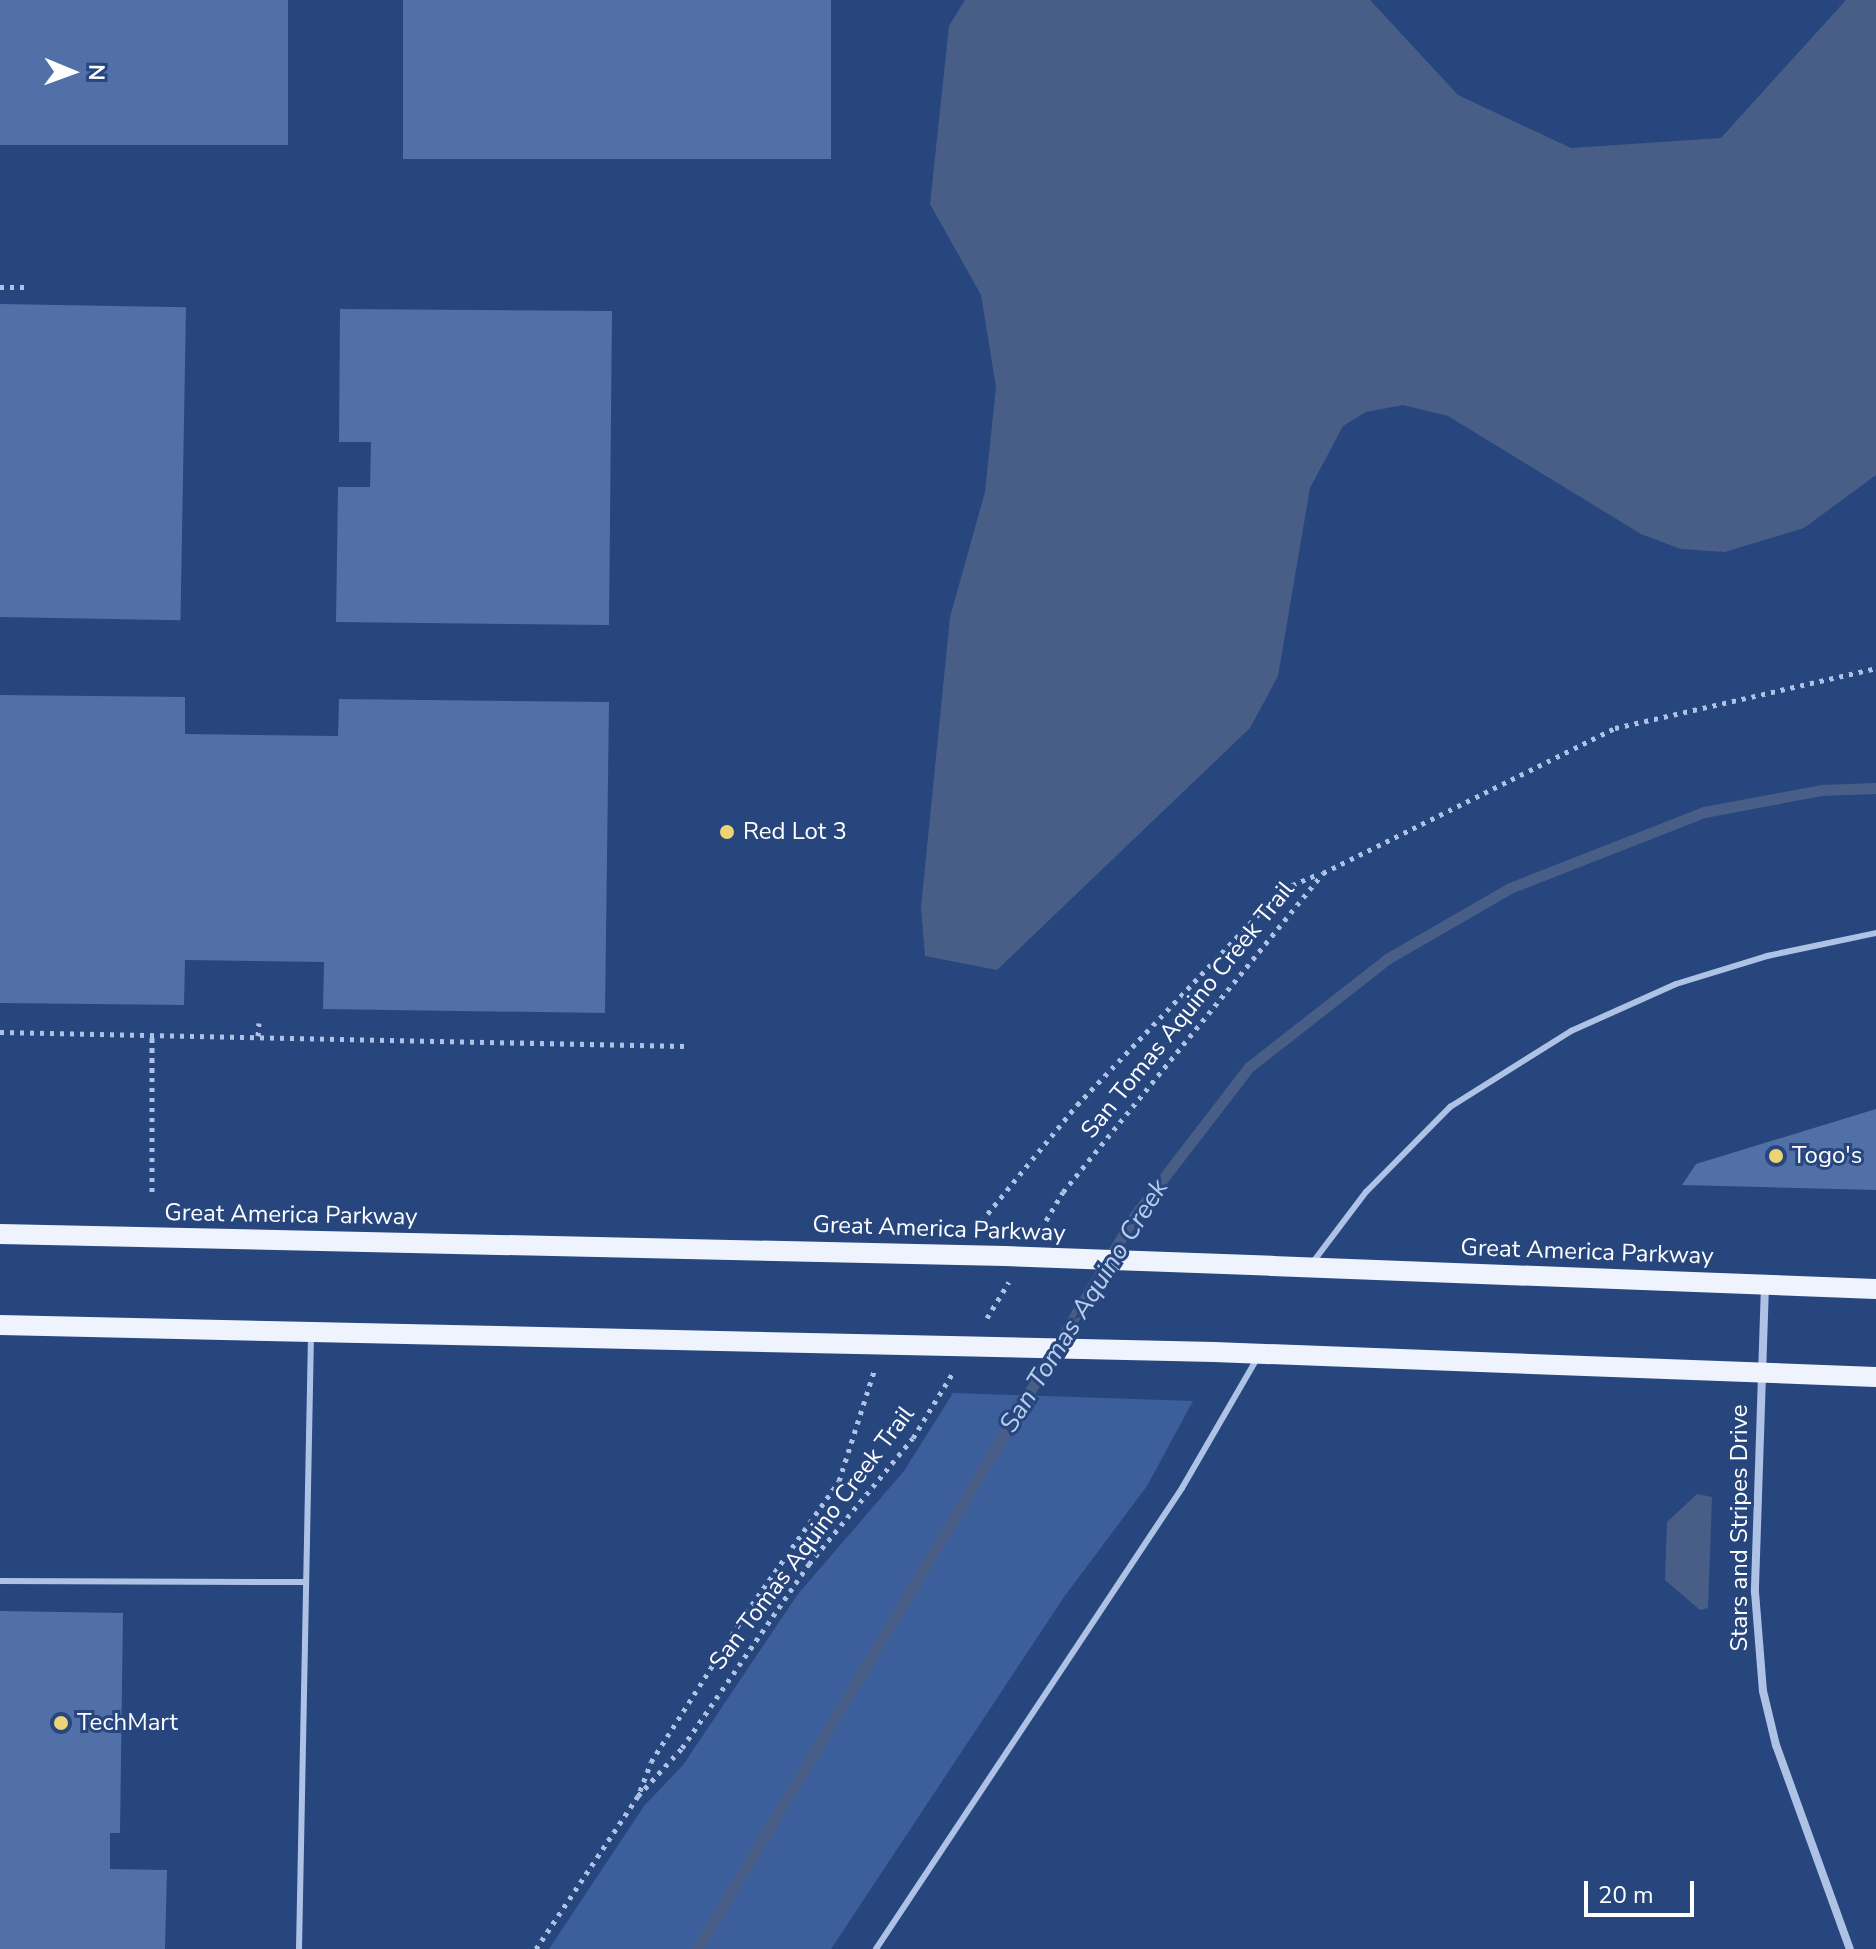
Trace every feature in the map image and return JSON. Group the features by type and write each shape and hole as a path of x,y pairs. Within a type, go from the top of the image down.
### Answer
{"main road":[{"name":"Great America Parkway","path":"0,1234 954,1254 1011,1263 1309,1267 1876,1289"},
{"path":"0,1325 874,1346 955,1354 1214,1352 1876,1377"}],"street":[{"name":"Stars and Stripes Drive","path":"1765,1285 1755,1592 1763,1691 1776,1745 1850,1949"}],"lane":[{"path":"1309,1267 1366,1192 1450,1107 1571,1031 1676,984 1767,956 1876,933"},
{"path":"299,1949 312,1332"},
{"path":"876,1949 1182,1488 1260,1354"},
{"path":"0,1581 305,1582"}],"path":[{"path":"0,287 28,287"},
{"name":"San Tomas Aquino Creek Trail","path":"954,1254 1077,1105 1283,889 1323,873 1615,728 1876,668"},
{"name":"San Tomas Aquino Creek Trail","path":"1032,1244 1063,1192 1323,873"},
{"path":"258,1036 259,1023"},
{"path":"0,1032 685,1046"},
{"path":"152,1035 152,1192"},
{"path":"984,1322 1011,1263"},
{"name":"San Tomas Aquino Creek Trail","path":"638,1796 651,1762 738,1625 839,1481 874,1383 874,1346"},
{"name":"San Tomas Aquino Creek Trail","path":"536,1949 638,1796 682,1748 809,1564 913,1438 955,1354"}],"shaded area":[{"path":"965,0 1370,0 1458,95 1571,148 1721,138 1846,0 1876,0 1876,475 1804,528 1725,552 1681,549 1641,534 1448,416 1403,405 1366,412 1343,426 1310,488 1278,676 1250,728 997,970 925,956 921,907 950,617 985,492 996,387 981,295 930,204 949,26"},
{"path":"953,1393 1193,1401 1147,1486 1064,1597 831,1949 549,1949 644,1806 683,1765 798,1594 904,1471"},
{"path":"1697,1494 1712,1497 1708,1608 1700,1610 1665,1580 1667,1522"}],"building":[{"path":"0,0 288,0 288,145 0,145"},
{"path":"403,0 831,0 831,159 403,159"},
{"path":"0,304 186,307 181,620 0,617"},
{"path":"340,309 612,311 609,625 336,622 338,487 370,487 371,442 339,442"},
{"path":"0,695 185,697 185,734 338,736 339,699 609,702 605,1013 323,1009 324,962 185,960 184,1005 0,1003"},
{"path":"1876,1109 1876,1190 1682,1185 1696,1164"},
{"name":"TechMart","path":"0,1611 123,1613 120,1833 110,1833 110,1869 167,1870 165,1949 0,1949"}],"waterway":[{"name":"San Tomas Aquino Creek","path":"697,1949 1135,1215 1249,1067 1387,959 1510,888 1704,812 1821,790 1876,788"}],"place":[{"name":"Red Lot 3","path":"727,832"},
{"name":"Togo's","path":"1776,1156"},
{"name":"TechMart","path":"61,1723"}]}
